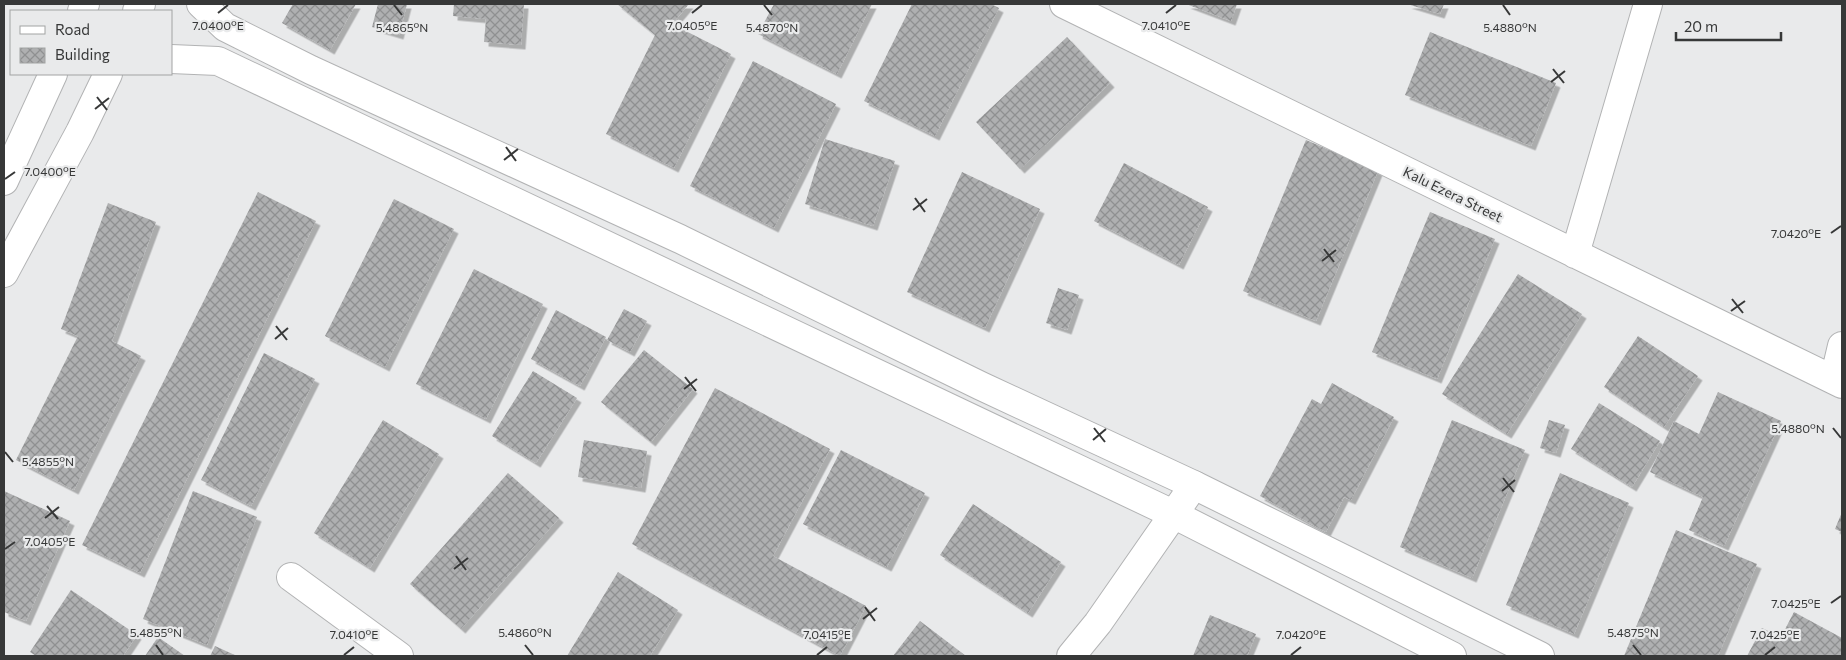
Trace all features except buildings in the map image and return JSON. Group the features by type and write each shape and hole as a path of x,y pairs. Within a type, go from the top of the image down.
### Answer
{"main road":[{"path":"201,4 225,27 311,70 680,239 972,382 1194,485 1540,656"},
{"name":"Kalu Ezera Street","path":"1064,4 1838,382"},
{"path":"1575,254 1648,4"},
{"path":"172,59 218,62 1173,514 1452,656"},
{"path":"4,181 53,75"},
{"path":"4,273 108,75"},
{"path":"1838,382 1842,346"},
{"path":"1072,656 1098,623 1194,485"},
{"path":"291,577 399,656"}]}
